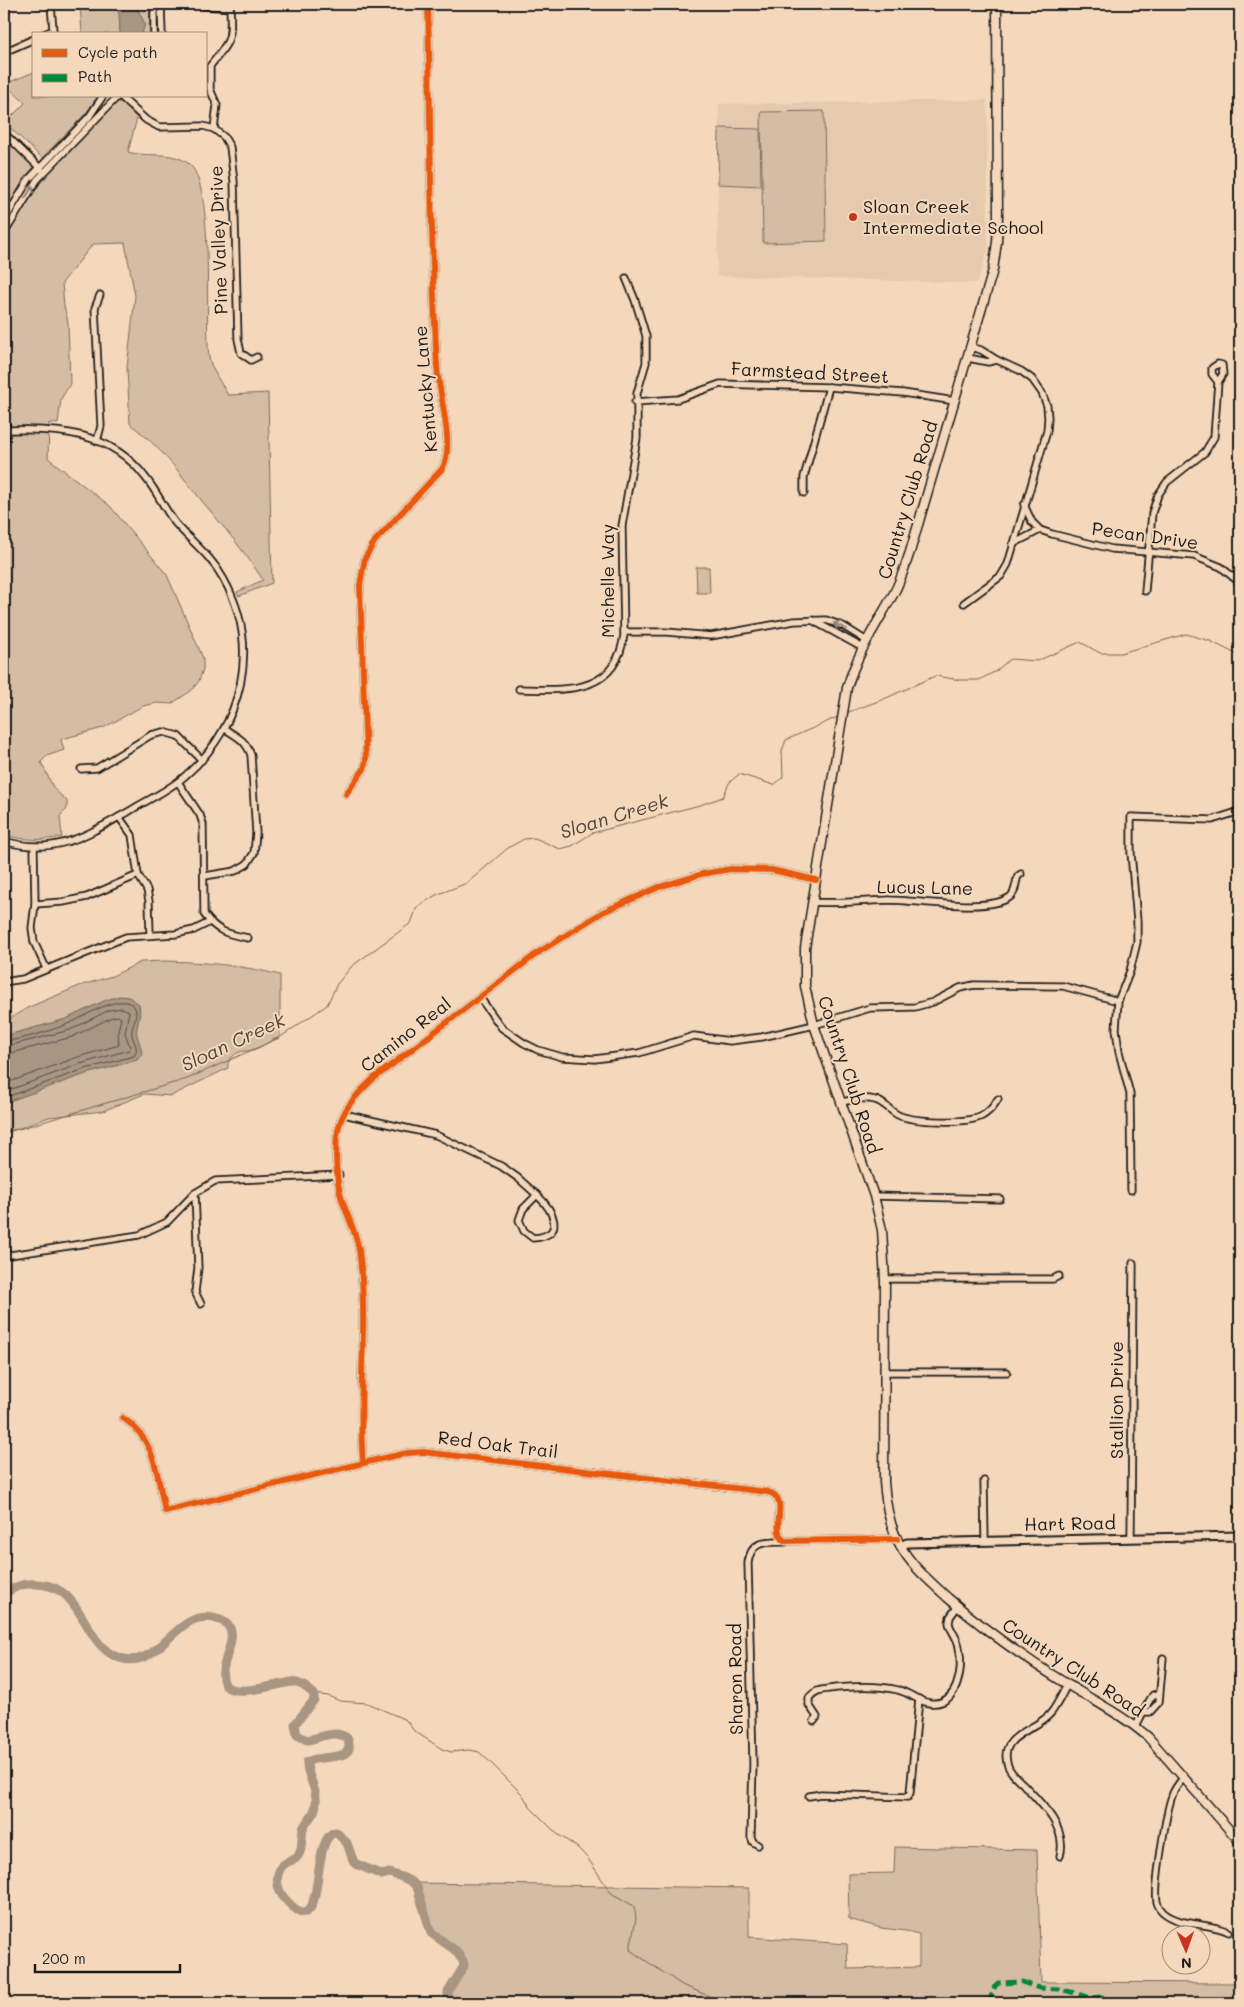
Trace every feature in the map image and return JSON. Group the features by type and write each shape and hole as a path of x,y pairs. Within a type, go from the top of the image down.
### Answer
{"main road":[{"name":"Country Club Road","path":"997,4 997,242 992,270 968,358 910,552 896,590 865,644 853,670 845,702 812,902 804,968 805,986 814,1025 874,1196 882,1230 885,1279 884,1482 890,1521 899,1542 920,1573 958,1606 1027,1660 1136,1726 1184,1777 1240,1842"}],"street":[{"path":"48,32 53,30 51,4"},
{"path":"154,4 154,32"},
{"path":"161,4 162,32"},
{"path":"121,98 146,120 159,127 203,126 214,129 217,105 210,89 208,66 227,47 231,37 230,6 199,4"},
{"name":"Kentucky Lane","path":"346,794 364,769 366,760 360,585 362,566 375,541 442,469 446,462 448,448 437,367 428,4"},
{"path":"4,52 32,40"},
{"path":"4,234 42,170 89,117 102,98"},
{"path":"4,221 29,179 42,170 117,98"},
{"name":"Pine Valley Drive","path":"214,129 224,137 230,147 234,181 238,339 241,353 251,360 257,358"},
{"path":"4,133 42,170"},
{"name":"Michelle Way","path":"519,689 569,689 594,683 611,669 622,648 624,632 622,526 637,438 635,402 646,363 646,336 626,278"},
{"path":"97,441 101,426 95,308 100,294"},
{"path":"964,603 1001,576 1008,564 1047,431 1047,406 1042,393 1032,379 1021,371 971,347"},
{"path":"968,358 988,362 997,360"},
{"path":"1145,591 1152,513 1158,495 1167,482 1205,452 1214,437 1218,382"},
{"name":"Farmstead Street","path":"635,402 678,399 720,384 829,387 955,401"},
{"path":"804,493 804,477 829,387"},
{"path":"4,420 8,430 4,442"},
{"path":"4,841 34,847 71,841 88,834 178,782 202,760 225,730 237,701 244,647 240,620 232,596 218,569 172,519 139,469 123,456 82,434 62,430 8,430"},
{"path":"1013,544 1040,530 1032,522 1024,505"},
{"name":"Pecan Drive","path":"1040,530 1112,549 1201,558 1221,567 1240,583"},
{"path":"624,632 666,632 711,636 810,619 826,620 843,626 865,644"},
{"path":"205,876 235,871 246,864 254,853 256,833 251,755 248,745 241,738 225,730"},
{"path":"81,768 96,768 151,735 164,732 178,736 202,760"},
{"path":"178,782 200,815 203,824 204,914 210,922 224,933 248,938"},
{"path":"1132,1190 1130,1094 1119,1052 1116,1029 1118,1001 1130,971 1137,942 1131,852 1131,817 1212,820 1240,811"},
{"path":"118,817 132,836 138,875 146,890 149,901 150,934"},
{"path":"34,847 35,904 32,928 34,942 46,968"},
{"name":"Camino Real","path":"363,1463 361,1434 363,1298 359,1250 355,1232 341,1194 338,1175 338,1134 344,1114 353,1098 373,1079 538,952 603,912 659,887 702,874 731,869 772,870 816,880"},
{"name":"Lucus Lane","path":"812,902 886,900 991,904 1010,897 1013,894 1018,876 1021,874"},
{"path":"35,904 64,902 87,897 138,875"},
{"path":"4,982 23,979 46,968 126,937 150,934 175,934 194,930 210,922"},
{"path":"480,998 502,1028 524,1043 538,1050 562,1057 576,1058 622,1056 664,1046 694,1036 739,1041 814,1025 870,1008 915,1007 933,1002 960,988 974,985 1064,986 1118,1001"},
{"path":"841,1102 860,1098 878,1100 897,1114 916,1120 930,1121 978,1118 989,1111 998,1099"},
{"path":"344,1114 436,1135 501,1166 518,1178 537,1195 550,1208 554,1223 553,1230 547,1236 533,1238 524,1231 520,1220 523,1210 537,1195"},
{"path":"4,1256 139,1235 167,1222 195,1193 209,1183 219,1180 338,1175"},
{"path":"195,1193 198,1268 195,1292 201,1304"},
{"path":"874,1196 1000,1199"},
{"name":"Stallion Drive","path":"1131,1538 1133,1263"},
{"path":"885,1279 1053,1279 1059,1276"},
{"path":"884,1372 1007,1372"},
{"name":"Red Oak Trail","path":"123,1418 139,1431 149,1446 165,1511 407,1453 428,1452 768,1492 775,1494 779,1501 779,1536 789,1542"},
{"path":"984,1481 985,1540"},
{"name":"Hart Road","path":"899,1542 1240,1536"},
{"path":"789,1542 899,1542"},
{"name":"Sharon Road","path":"758,1845 752,1838 750,1818 753,1764 748,1559 751,1551 758,1544 789,1542"},
{"path":"814,1721 816,1717 809,1705 809,1698 818,1690 852,1686 885,1687 900,1690 930,1703 943,1701 949,1697 957,1687 959,1647 949,1623 950,1617 958,1606"},
{"path":"1136,1726 1144,1712 1150,1712 1159,1702 1158,1694 1163,1658"},
{"path":"1060,1856 1062,1842 1054,1823 1044,1806 1011,1771 1007,1759 1009,1747 1014,1737 1047,1717 1067,1685"},
{"path":"809,1796 821,1794 908,1797 910,1793 919,1699"},
{"path":"1184,1777 1174,1790 1168,1809 1157,1897 1158,1905 1163,1912 1174,1918 1220,1928 1229,1932"}],"shaded area":[{"path":"80,4 150,4 149,32 82,32"},
{"path":"32,73 32,98 97,98 86,113 42,158 5,123 25,103 5,84"},
{"name":"Sloan Creek Intermediate School","path":"987,100 988,250 977,283 717,276 719,104"},
{"path":"116,102 121,102 137,118 128,152 166,155 181,159 188,163 197,176 206,223 208,339 209,357 214,371 228,395 268,393 272,583 239,596 237,592 263,580 249,559 168,460 130,424 127,368 135,296 125,243 93,244 62,283 64,306 68,322 70,384 61,399 58,424 49,423 48,458 110,506 167,575 203,658 203,669 199,681 191,691 171,704 157,703 143,706 103,728 62,739 64,750 47,756 41,762 54,789 67,801 67,809 60,816 62,837 18,838 4,835 4,446 10,430 4,414 4,240 43,178"},
{"path":"824,111 826,241 763,243 761,112"},
{"path":"719,128 760,129 761,186 718,184"},
{"path":"4,135 33,164 33,168 4,213"},
{"path":"696,567 709,567 710,593 697,593"},
{"path":"164,961 222,965 280,975 280,1037 253,1050 238,1053 231,1058 228,1068 171,1096 144,1094 103,1111 49,1117 4,1134 4,1022 27,1008 79,986 112,976 141,962"},
{"path":"895,1847 1037,1850 1041,1982 1240,1983 1240,2003 449,2003 449,1992 465,1967 463,1959 455,1949 439,1940 431,1931 420,1893 414,1883 749,1888 749,1937 847,1944 848,1969 919,1967 919,1934 881,1928 849,1919 848,1874 894,1873"}],"water":[{"path":"115,4 135,4 145,24 143,32 120,32 119,14"},
{"path":"120,996 129,997 139,1004 140,1013 137,1035 142,1054 137,1060 83,1075 4,1103 4,1036 66,1019 106,1000"}],"waterway":[{"name":"Sloan Creek","path":"846,713 884,699 935,676 961,680 979,680 996,671 1010,659 1037,661 1080,642 1100,653 1121,653 1186,634 1210,641 1240,656"},
{"name":"Sloan Creek","path":"4,1131 19,1129 187,1079 279,1038 327,1005 337,984 352,966 411,923 417,907 436,895 467,883 508,848 524,839 535,838 560,849 572,846 592,833 700,805 723,797 729,783 739,774 774,785 783,777 782,751 786,740 840,716"},
{"path":"4,1595 15,1588 27,1584 51,1587 63,1593 73,1603 105,1650 117,1657 132,1660 146,1656 191,1621 204,1617 220,1620 228,1625 231,1632 231,1641 223,1669 223,1678 226,1686 231,1689 248,1690 292,1682 302,1685 314,1694 314,1700 295,1724 297,1735 307,1740 338,1734 347,1738 349,1746 343,1755 312,1759 307,1762 316,1794 315,1809 303,1829 299,1855 285,1863 278,1873 280,1891 285,1899 299,1911 308,1911 313,1902 322,1852 327,1838 336,1832 347,1843 354,1863 382,1875 389,1873 412,1882 417,1887 431,1933 455,1950 463,1961 464,1966 448,1992 448,2003"},
{"path":"314,1694 328,1696 340,1701 367,1703 406,1720 414,1731 442,1749 451,1752 469,1750 479,1752 522,1794 531,1808 556,1833 578,1848 589,1860 611,1893 634,1906 636,1918 630,1950 682,1985 726,2003"},
{"path":"4,1926 6,1927 9,1968 7,2003"}],"marked path":[{"path":"989,2003 995,1986 998,1983 1022,1982 1039,1988 1061,1989 1091,1998 1102,1997 1114,2003"}],"cycle path":[{"path":"346,794 364,769 366,760 360,585 365,558 375,541 442,469 446,459 447,434 438,376 435,320 428,4"},
{"path":"363,1463 361,1410 362,1277 358,1244 340,1193 336,1160 336,1143 339,1127 350,1104 373,1079 539,952 603,912 659,887 702,874 731,869 772,870 816,880"},
{"path":"123,1418 134,1427 149,1447 157,1472 165,1511 376,1460 407,1453 423,1452 768,1492 775,1495 778,1501 780,1536 785,1541 897,1539"}],"place":[{"name":"Sloan Creek Intermediate School","path":"853,217"}]}
